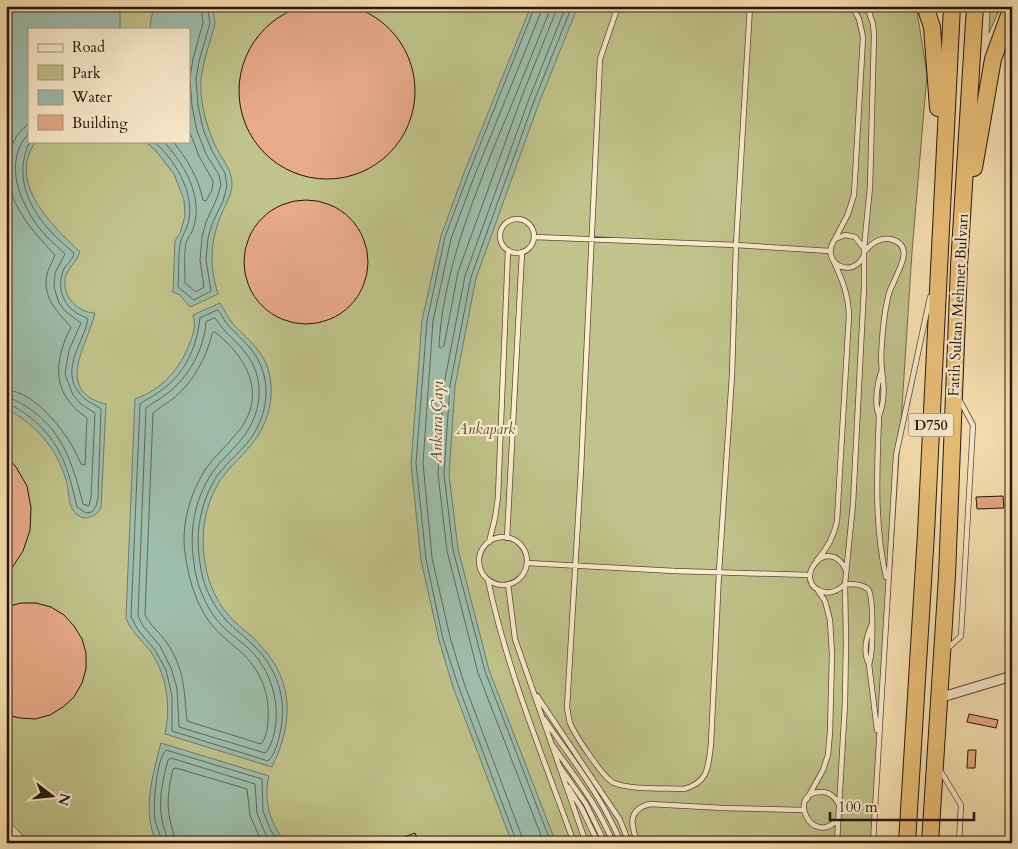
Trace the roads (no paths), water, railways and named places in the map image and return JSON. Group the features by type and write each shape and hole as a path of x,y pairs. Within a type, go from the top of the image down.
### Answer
{"highway":[{"path":"925,6 932,27 943,172"},
{"name":"Fatih Sultan Mehmet Bulvarı","path":"907,843 926,533 952,7"},
{"name":"Fatih Sultan Mehmet Bulvarı","path":"930,843 947,576 959,266 975,7"},
{"path":"959,266 990,71 996,48 1012,7"}],"street":[{"path":"939,698 1012,676"}],"lane":[{"path":"618,6 600,59 567,708 570,724 580,742 607,778 625,786 684,789 693,787 701,781 706,772 709,758 732,375 736,245 750,6"},
{"path":"838,818 827,828 816,828 807,821 804,810 828,755 830,732 832,654 830,620 825,601 813,585 810,575 811,569 830,541 837,521 848,298 830,251 851,206 856,176 863,36 859,19 852,6"},
{"path":"837,843 846,641 845,584 853,504 864,287 864,252 870,187 874,35 873,24 867,6"},
{"path":"511,220 522,220 531,227 534,237 530,247 522,252 515,253 508,250 502,244 501,233 506,223 511,220"},
{"path":"835,239 850,235 860,240 864,252"},
{"path":"534,237 736,245 830,251"},
{"path":"833,260 841,267 847,268 857,265 864,252 877,240 887,239 902,246 904,254 904,260 887,302 883,331 882,370 884,379 882,408 879,416 877,516 881,554 888,583"},
{"path":"489,542 498,497 508,250"},
{"path":"507,538 522,252"},
{"path":"873,843 896,456 939,257"},
{"path":"496,538 507,538 518,543 524,549 527,563 519,579 508,584 497,585 488,580 480,570 480,554 483,547 489,542 496,538"},
{"path":"817,560 828,556 834,557 843,564 846,572"},
{"path":"527,563 810,575"},
{"path":"488,580 497,624 520,695 574,843"},
{"path":"508,584 515,638 586,843"},
{"path":"817,589 828,593 845,584 863,586 872,595 872,658 869,664 878,744"},
{"path":"532,690 620,820 629,843"},
{"path":"541,714 596,796 613,824 621,843"},
{"path":"551,742 591,800 606,826 613,843"},
{"path":"557,762 586,804 605,843"},
{"path":"935,762 961,805 959,843"},
{"path":"564,781 582,809 598,843"},
{"path":"807,800 816,793 828,793 836,800 839,806"},
{"path":"638,843 634,834 632,820 634,813 642,806 650,804 804,810"}],"water":[{"path":"6,6 120,6 120,28 28,28 28,142 36,142 28,157 26,172 29,187 36,202 46,216 80,252 66,275 65,289 68,295 76,306 82,310 95,313 81,352 77,378 81,389 90,398 106,404 101,508 95,514 84,518 76,514 71,507 62,468 51,447 27,422 6,408"},
{"path":"155,6 211,6 214,15 215,24 202,72 201,90 205,117 216,148 230,173 232,188 218,223 213,243 212,263 218,294 190,307 180,295 173,292 175,241 180,233 185,216 184,200 174,174 147,142 190,142 190,28 150,28"},
{"name":"Ankara Çayı","path":"531,6 578,6 539,103 476,278 455,386 449,475 458,549 489,670 556,843 512,843 453,687 439,640 421,560 411,464 422,320 441,236 464,173"},
{"path":"220,303 232,323 263,357 269,373 271,395 267,417 258,436 221,479 211,498 205,519 203,540 206,571 219,602 229,616 257,642 280,674 285,689 287,719 279,751 272,767 165,734 168,713 161,671 151,652 134,632 126,618 135,399 154,390 176,369 193,335 193,315"},
{"path":"161,743 269,776 267,794 269,811 280,836 286,843 157,843 152,831 149,806 152,781"}],"park label":[{"name":"Ankapark","path":"486,429"}]}
